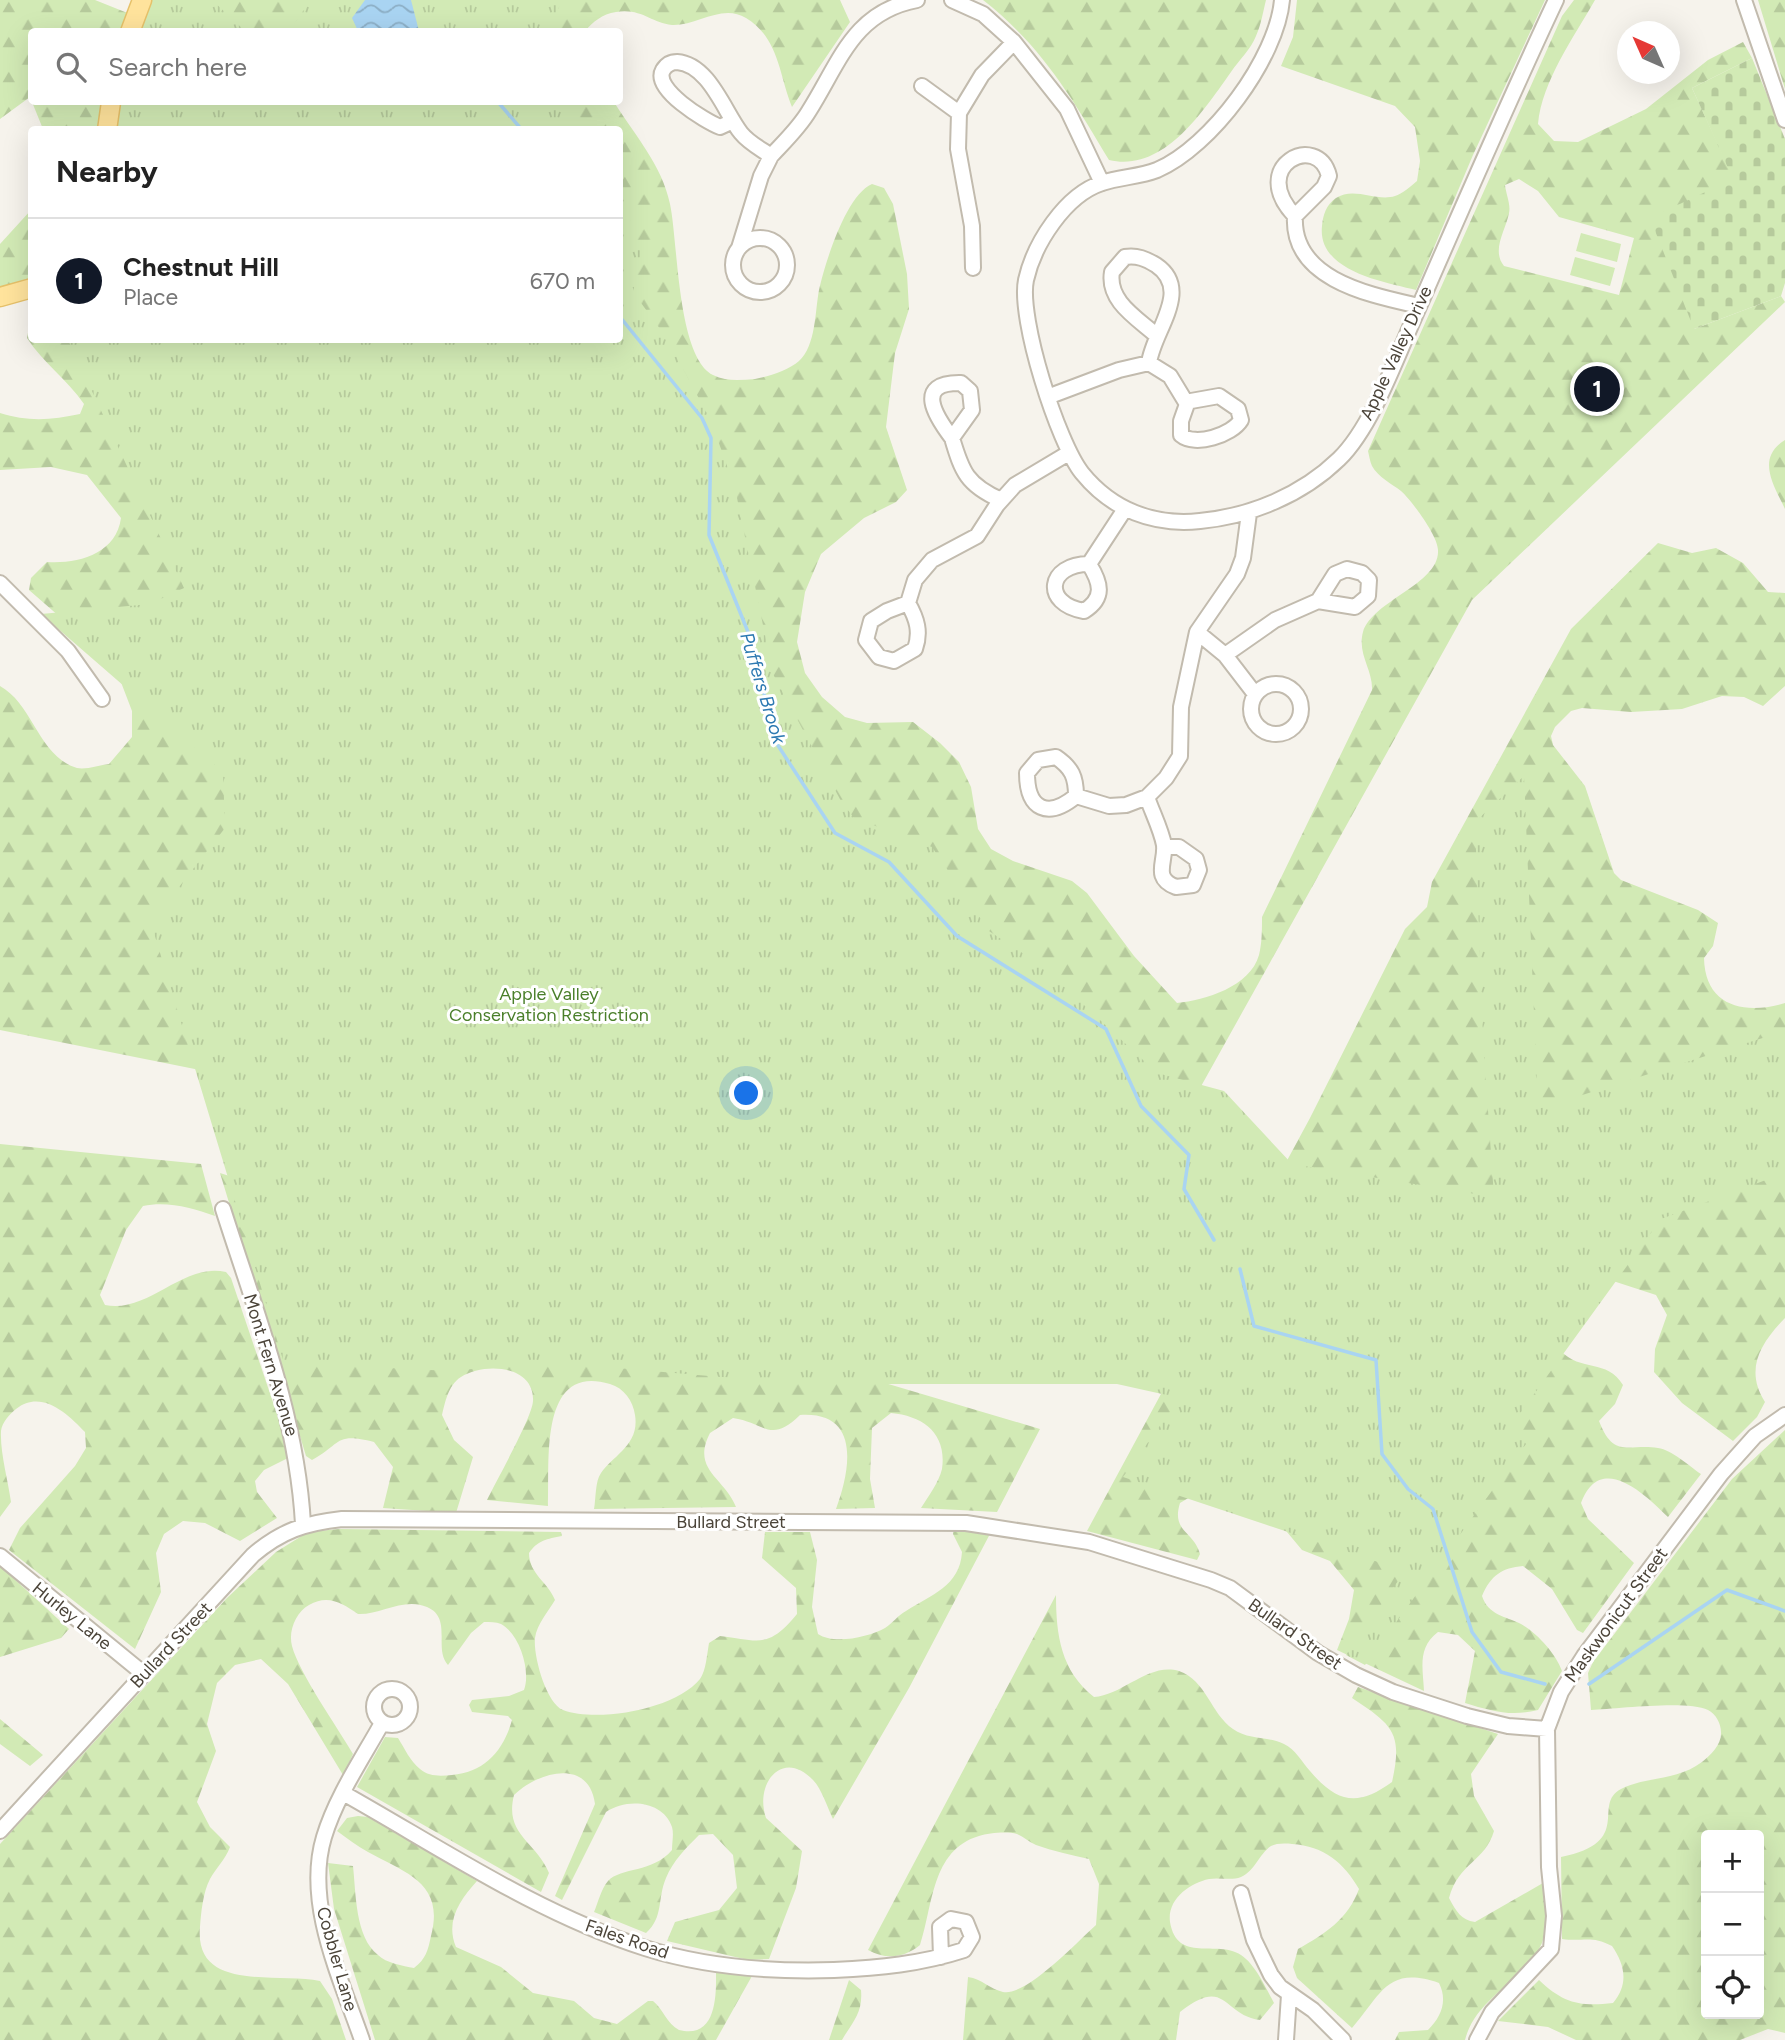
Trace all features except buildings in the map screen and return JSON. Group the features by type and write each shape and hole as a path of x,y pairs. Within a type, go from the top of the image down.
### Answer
{"main road":[{"path":"132,28 142,0"},
{"path":"108,126 111,105"},
{"path":"0,297 28,289"}],"street":[{"path":"739,248 758,184 771,156 808,114 864,24 892,7 917,0"},
{"path":"952,0 983,14 1014,42 1067,109 1102,183"},
{"name":"Apple Valley Drive","path":"1282,0 1278,25 1261,65 1210,131 1196,146 1158,170 1102,183 1079,197 1054,224 1037,249 1027,279 1026,322 1068,454 1085,477 1125,509 1151,520 1182,523 1249,513 1315,480 1342,456 1387,378 1556,0"},
{"path":"1744,0 1785,120"},
{"path":"972,268 972,226 958,149 959,113 982,75 1014,42"},
{"path":"733,121 720,127 691,110 662,84 665,67 671,63 683,64 706,79 719,94 733,121 749,141 771,156"},
{"path":"922,86 959,113"},
{"path":"1295,216 1295,230 1303,248 1327,276 1339,283 1419,306"},
{"path":"1149,363 1156,335 1172,302 1170,278 1144,259 1125,257 1112,272 1112,290 1123,306 1156,335"},
{"path":"1050,396 1119,370 1149,363 1170,376 1187,404"},
{"path":"952,438 960,469 983,492 1001,500"},
{"path":"908,603 915,580 926,565 947,550 977,536 1001,500 1022,480 1068,454"},
{"path":"1089,564 1125,509"},
{"path":"1076,796 1109,806 1126,805 1147,797 1166,778 1180,756 1181,707 1197,632 1237,574 1243,558 1249,513"},
{"path":"0,583 68,651 102,699"},
{"path":"1225,655 1275,620 1318,601"},
{"path":"1197,632 1225,655 1255,694"},
{"path":"1147,797 1164,847"},
{"name":"Mont Fern Avenue","path":"223,1209 289,1418 297,1457 303,1524"},
{"name":"Maskwonicut Street","path":"1477,2040 1492,2012 1550,1949 1554,1916 1549,1867 1547,1729 1561,1692 1584,1656 1721,1474 1755,1436 1785,1415"},
{"name":"Bullard Street","path":"0,1831 253,1555 283,1532 303,1524 342,1519 966,1523 1027,1530 1088,1542 1230,1588 1318,1653 1393,1692 1508,1726 1547,1729"},
{"name":"Hurley Lane","path":"0,1556 144,1674"},
{"name":"Cobbler Lane","path":"362,2040 330,1941 318,1875 324,1838 343,1793 382,1723"},
{"name":"Fales Road","path":"343,1793 531,1899 584,1925 647,1949 750,1968 801,1971 880,1968 942,1956"},
{"path":"1241,1893 1261,1959 1289,1995 1313,2010 1343,2040"},
{"path":"1286,2040 1289,1995"}],"green space":[{"path":"0,0 95,0 130,14 124,28 28,28 28,98 0,119"},
{"path":"151,0 365,0 359,28 138,28"},
{"path":"154,0 212,0 242,28 142,28"},
{"path":"311,0 563,0 548,28 291,28"},
{"path":"411,0 840,0 850,22 792,107 772,47 757,26 737,14 719,14 672,25 625,11 606,15 588,28 418,28"},
{"path":"983,0 1266,0 1251,45 1195,120 1165,148 1129,162 1109,160 1068,94 1039,54 1004,17"},
{"path":"1297,0 1545,0 1473,155 1416,290 1355,272 1330,254 1323,241 1323,218 1327,207 1336,198 1350,193 1380,197 1398,195 1417,181 1420,161 1415,127 1395,106 1281,66 1293,37"},
{"name":"Apple Valley Conservation Restriction","path":"1574,0 1595,0 1552,76 1541,108 1538,124 1554,141 1578,142 1646,109 1708,60 1743,42 1752,58 1692,88 1734,179 1694,329 1781,296 1785,302 1472,600 1063,1334 314,1093 0,1030 0,686 21,705 54,753 77,768 109,764 132,737 132,711 114,664 29,590 31,578 47,562 71,561 104,548 118,530 121,518 87,475 51,467 0,470 0,413 30,419 60,418 80,414 84,404 31,343 623,343 623,126 115,126 119,105 616,105 654,163 666,190 673,221 681,297 692,346 701,364 713,375 729,380 772,375 795,364 805,355 812,337 826,264 845,215 854,201 872,184 884,188 893,204 907,274 909,309 895,353 886,427 907,490 896,502 864,518 821,554 805,592 797,642 805,673 822,697 845,717 867,723 913,722 940,743 959,762 971,787 978,829 991,849 1013,861 1072,881 1087,893 1134,956 1177,1003 1200,999 1225,990 1246,976 1254,966 1260,950 1262,917 1372,690 1363,655 1363,632 1379,610 1429,573 1436,562 1437,544 1418,510 1401,491 1381,477 1371,464 1368,451 1562,16","holes":["1519,179 1538,191 1559,217 1634,238 1619,295 1504,266 1500,260 1499,247 1509,210 1505,185"]},
{"path":"1758,0 1785,0 1785,89"},
{"path":"1752,58 1785,139 1785,283 1781,296 1694,329 1650,218 1733,179 1692,88"},
{"path":"33,105 104,105 101,126 42,126"},
{"path":"119,105 559,105 576,126 116,126"},
{"name":"Apple Valley Conservation Restriction","path":"623,199 641,252 633,292 666,337 711,421 735,488 773,674 841,801 854,818 932,847 989,931 1042,966 1157,1073 1224,1091 1292,1164 1494,1197 1483,1038 1475,822 1524,776 1538,1109 1785,1031 1785,1173 1661,1219 1511,1426 1526,1444 1365,1665 1346,1655 1405,1571 1123,1477 1180,1398 1117,1384 803,1384 548,1362 451,1371 284,1363 151,923 225,828 223,772 41,614 150,604 184,588 69,343 623,343"},
{"path":"28,213 28,279 13,290 0,291 0,244"},
{"path":"1581,233 1621,244 1617,262 1576,251"},
{"path":"1575,257 1615,268 1610,286 1570,275"},
{"path":"1785,440 1785,509 1772,481 1769,463 1776,447"},
{"path":"1658,543 1692,553 1716,548 1743,563 1768,592 1785,593 1785,686 1763,706 1744,697 1722,696 1682,709 1631,712 1582,708 1571,711 1555,727 1551,736 1553,745 1585,786 1614,873 1621,880 1698,910 1718,923 1713,946 1704,958 1711,987 1720,997 1742,1007 1770,1007 1785,1003 1785,1318 1769,1337 1758,1357 1756,1378 1765,1402 1757,1417 1733,1441 1682,1403 1654,1372 1655,1349 1667,1315 1656,1295 1610,1280 1560,1350 1576,1361 1609,1371 1623,1385 1615,1404 1599,1421 1610,1441 1623,1447 1663,1449 1701,1474 1668,1517 1647,1498 1623,1482 1599,1480 1589,1488 1581,1503 1588,1519 1634,1563 1583,1633 1577,1630 1552,1589 1523,1566 1503,1571 1493,1578 1482,1596 1488,1607 1533,1633 1551,1651 1562,1671 1538,1710 1501,1712 1465,1703 1475,1651 1458,1635 1438,1632 1431,1638 1424,1652 1422,1666 1424,1691 1337,1650 1349,1619 1354,1590 1330,1561 1302,1550 1277,1520 1195,1494 1180,1503 1178,1520 1197,1546 1200,1554 1197,1560 1087,1531 1310,1118 1405,929 1427,907 1432,882 1571,629"},
{"path":"0,1144 201,1164 215,1216 171,1205 143,1206 126,1230 100,1295 105,1305 121,1306 151,1296 195,1274 226,1272 231,1278 282,1429 288,1458 264,1470 255,1481 257,1492 277,1518 240,1541 205,1523 183,1521 164,1534 156,1553 161,1592 135,1649 9,1550 20,1528 75,1466 86,1448 85,1432 62,1411 44,1402 25,1403 3,1424 2,1448 11,1502 0,1517"},
{"path":"220,1173 737,1339 1040,1429 997,1512 921,1508 941,1474 941,1446 931,1429 923,1423 891,1413 872,1428 870,1479 875,1508 836,1509 847,1462 842,1433 834,1423 820,1416 800,1415 790,1424 774,1430 733,1418 710,1433 704,1456 707,1465 736,1507 594,1509 599,1476 629,1442 635,1425 635,1415 630,1400 620,1389 610,1384 587,1381 570,1388 559,1402 553,1421 548,1466 548,1506 487,1500 520,1435 533,1401 526,1380 517,1374 506,1370 482,1369 457,1380 448,1394 442,1415 454,1440 473,1457 456,1513 383,1508 393,1467 374,1442 345,1439 312,1460 306,1456"},
{"path":"1785,1430 1785,2033 1768,2029 1740,2040 1576,2040 1548,2027 1498,2021 1539,1980 1556,1994 1573,2002 1613,2003 1621,1989 1623,1974 1620,1960 1612,1946 1593,1940 1562,1939 1561,1857 1584,1850 1605,1833 1609,1804 1621,1789 1692,1768 1705,1759 1720,1741 1721,1729 1718,1720 1708,1710 1698,1707 1669,1705 1591,1710 1588,1673 1593,1662 1732,1479"},
{"path":"339,1529 561,1532 562,1536 539,1543 529,1553 532,1567 555,1600 536,1633 536,1655 546,1689 557,1706 578,1714 596,1715 636,1711 673,1698 689,1689 702,1676 709,1643 720,1636 763,1640 787,1625 797,1614 796,1588 762,1558 765,1532 810,1532 817,1560 812,1607 818,1634 842,1639 861,1637 885,1628 903,1613 943,1588 960,1564 962,1552 953,1534 954,1529 991,1532 909,1688 833,1819 819,1788 802,1771 782,1769 768,1782 763,1805 766,1818 802,1851 796,1888 769,1959 748,1960 667,1941 675,1922 719,1910 737,1888 733,1855 713,1834 699,1835 672,1866 663,1886 658,1914 646,1933 594,1912 608,1881 621,1873 656,1863 672,1850 672,1827 661,1811 652,1807 633,1803 606,1812 562,1900 555,1896 595,1804 591,1789 583,1780 562,1773 549,1775 536,1780 514,1795 512,1809 517,1829 549,1873 541,1892 357,1787 385,1737 398,1738 416,1766 431,1775 463,1773 483,1765 503,1742 512,1720 508,1716 472,1712 469,1705 472,1700 509,1696 524,1690 525,1664 514,1636 499,1623 484,1622 471,1633 448,1665 442,1651 439,1618 427,1607 410,1604 358,1614 340,1603 322,1600 304,1608 297,1617 292,1628 292,1646 310,1685 353,1754 343,1775 288,1684 261,1659 235,1665 217,1683 207,1724 216,1751 197,1802 210,1827 230,1847 208,1884 200,1927 202,1948 210,1962 224,1971 242,1975 320,1981 332,1999 346,2040 0,2040 0,1844 227,1598 276,1552 308,1532"},
{"path":"0,1566 69,1629 61,1638 0,1657"},
{"path":"1056,1595 1059,1638 1067,1664 1083,1687 1094,1697 1115,1691 1157,1671 1179,1671 1196,1682 1225,1723 1245,1735 1288,1746 1329,1790 1348,1798 1369,1795 1392,1782 1395,1765 1395,1741 1392,1732 1377,1716 1352,1698 1358,1687 1498,1734 1471,1774 1474,1796 1494,1831 1485,1849 1459,1877 1449,1898 1459,1914 1475,1922 1543,1883 1545,1929 1542,1943 1534,1957 1479,2012 1465,2040 1395,2040 1399,2032 1428,2030 1433,2025 1443,2002 1439,1983 1422,1978 1396,1981 1387,1986 1352,2028 1297,1978 1293,1967 1298,1949 1334,1925 1349,1909 1359,1889 1340,1864 1323,1852 1303,1845 1273,1845 1263,1853 1250,1871 1241,1877 1209,1879 1194,1884 1176,1899 1170,1914 1174,1935 1181,1943 1189,1947 1231,1951 1251,1964 1274,2003 1260,2020 1248,2017 1223,2000 1207,1997 1180,2012 1176,2040 963,2040 968,1977 998,1991 1013,1991 1038,1977 1096,1925 1099,1884 1089,1859 1036,1845 1013,1833 979,1836 963,1843 951,1854 936,1882 920,1945 908,1953 895,1956 868,1950"},
{"path":"0,1719 43,1755 30,1766 0,1744"},
{"path":"368,1817 477,1881 460,1903 453,1920 456,1947 501,1967 533,1993 574,2001 594,2018 617,2024 648,2001 653,2001 675,2027 692,2031 702,2028 712,2011 716,1969 752,1976 716,2040 375,2040 334,1909 328,1863 353,1866 361,1926 370,1947 385,1960 414,1968 418,1965 427,1950 434,1918 432,1903 419,1882 337,1831 347,1818"},
{"path":"849,1980 861,1990 859,2011 842,2040 829,2040"}],"water":[{"path":"365,0 411,0 418,28 357,28 352,18"}],"waterway":[{"name":"Puffers Brook","path":"501,105 519,126"},
{"name":"Puffers Brook","path":"623,321 702,418 711,438 709,535 748,632 777,744 835,833 889,862 957,936 1106,1029 1141,1106 1189,1155 1184,1189 1214,1240"},
{"path":"1240,1269 1254,1326 1376,1360 1382,1454 1408,1489 1433,1509 1472,1632 1501,1672 1545,1684"},
{"path":"1589,1684 1727,1590 1785,1611"}],"place":[{"name":"Chestnut Hill","path":"1597,389"}]}
